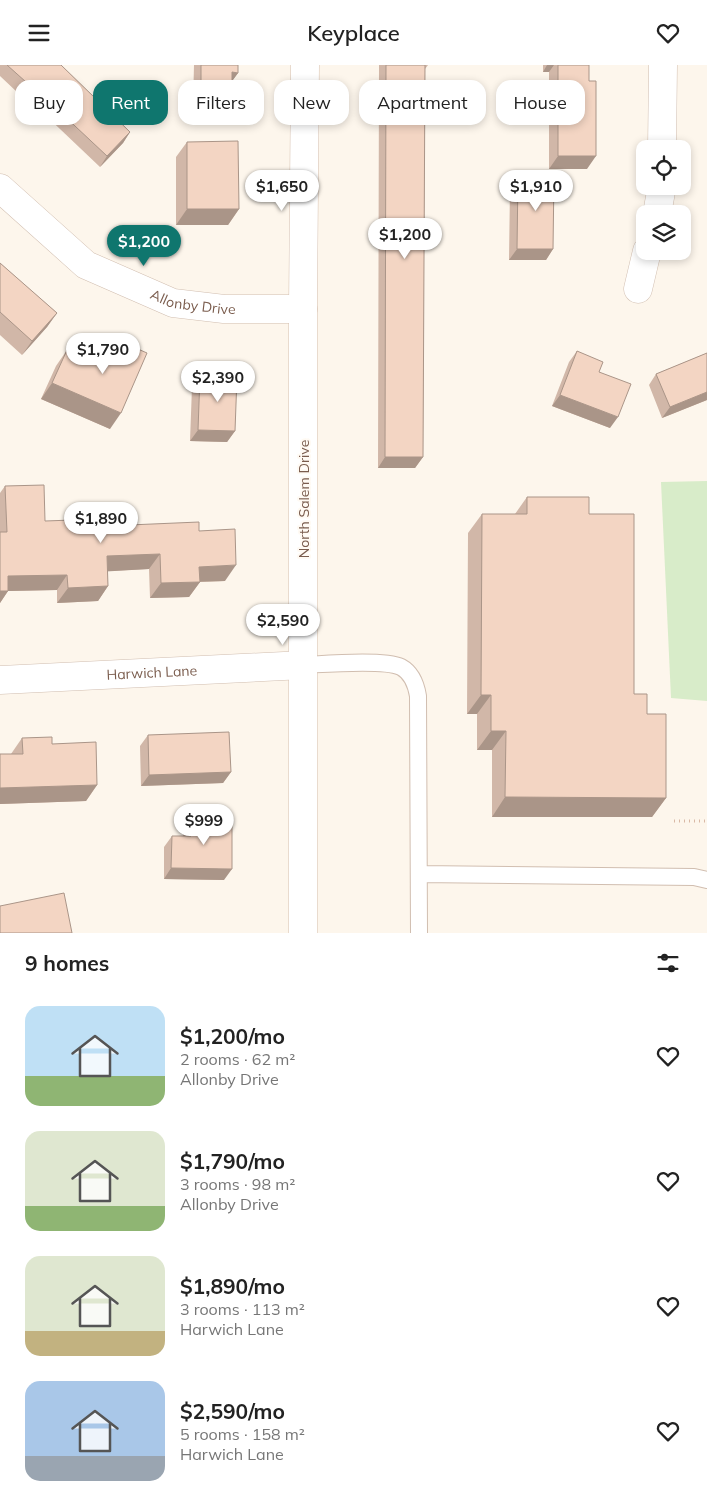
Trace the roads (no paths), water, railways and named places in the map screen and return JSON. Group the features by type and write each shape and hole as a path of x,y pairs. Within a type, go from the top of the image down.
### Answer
{"street":[{"name":"North Salem Drive","path":"303,933 305,65"},
{"path":"662,140 663,65"},
{"name":"Allonby Drive","path":"0,188 86,265 173,303 224,309 303,309"},
{"path":"638,289 645,260"},
{"name":"Harwich Lane","path":"0,680 304,665"}],"lane":[{"path":"304,665 386,664 405,670 416,685 418,696 419,933"},
{"path":"419,874 694,877 707,880"}]}
